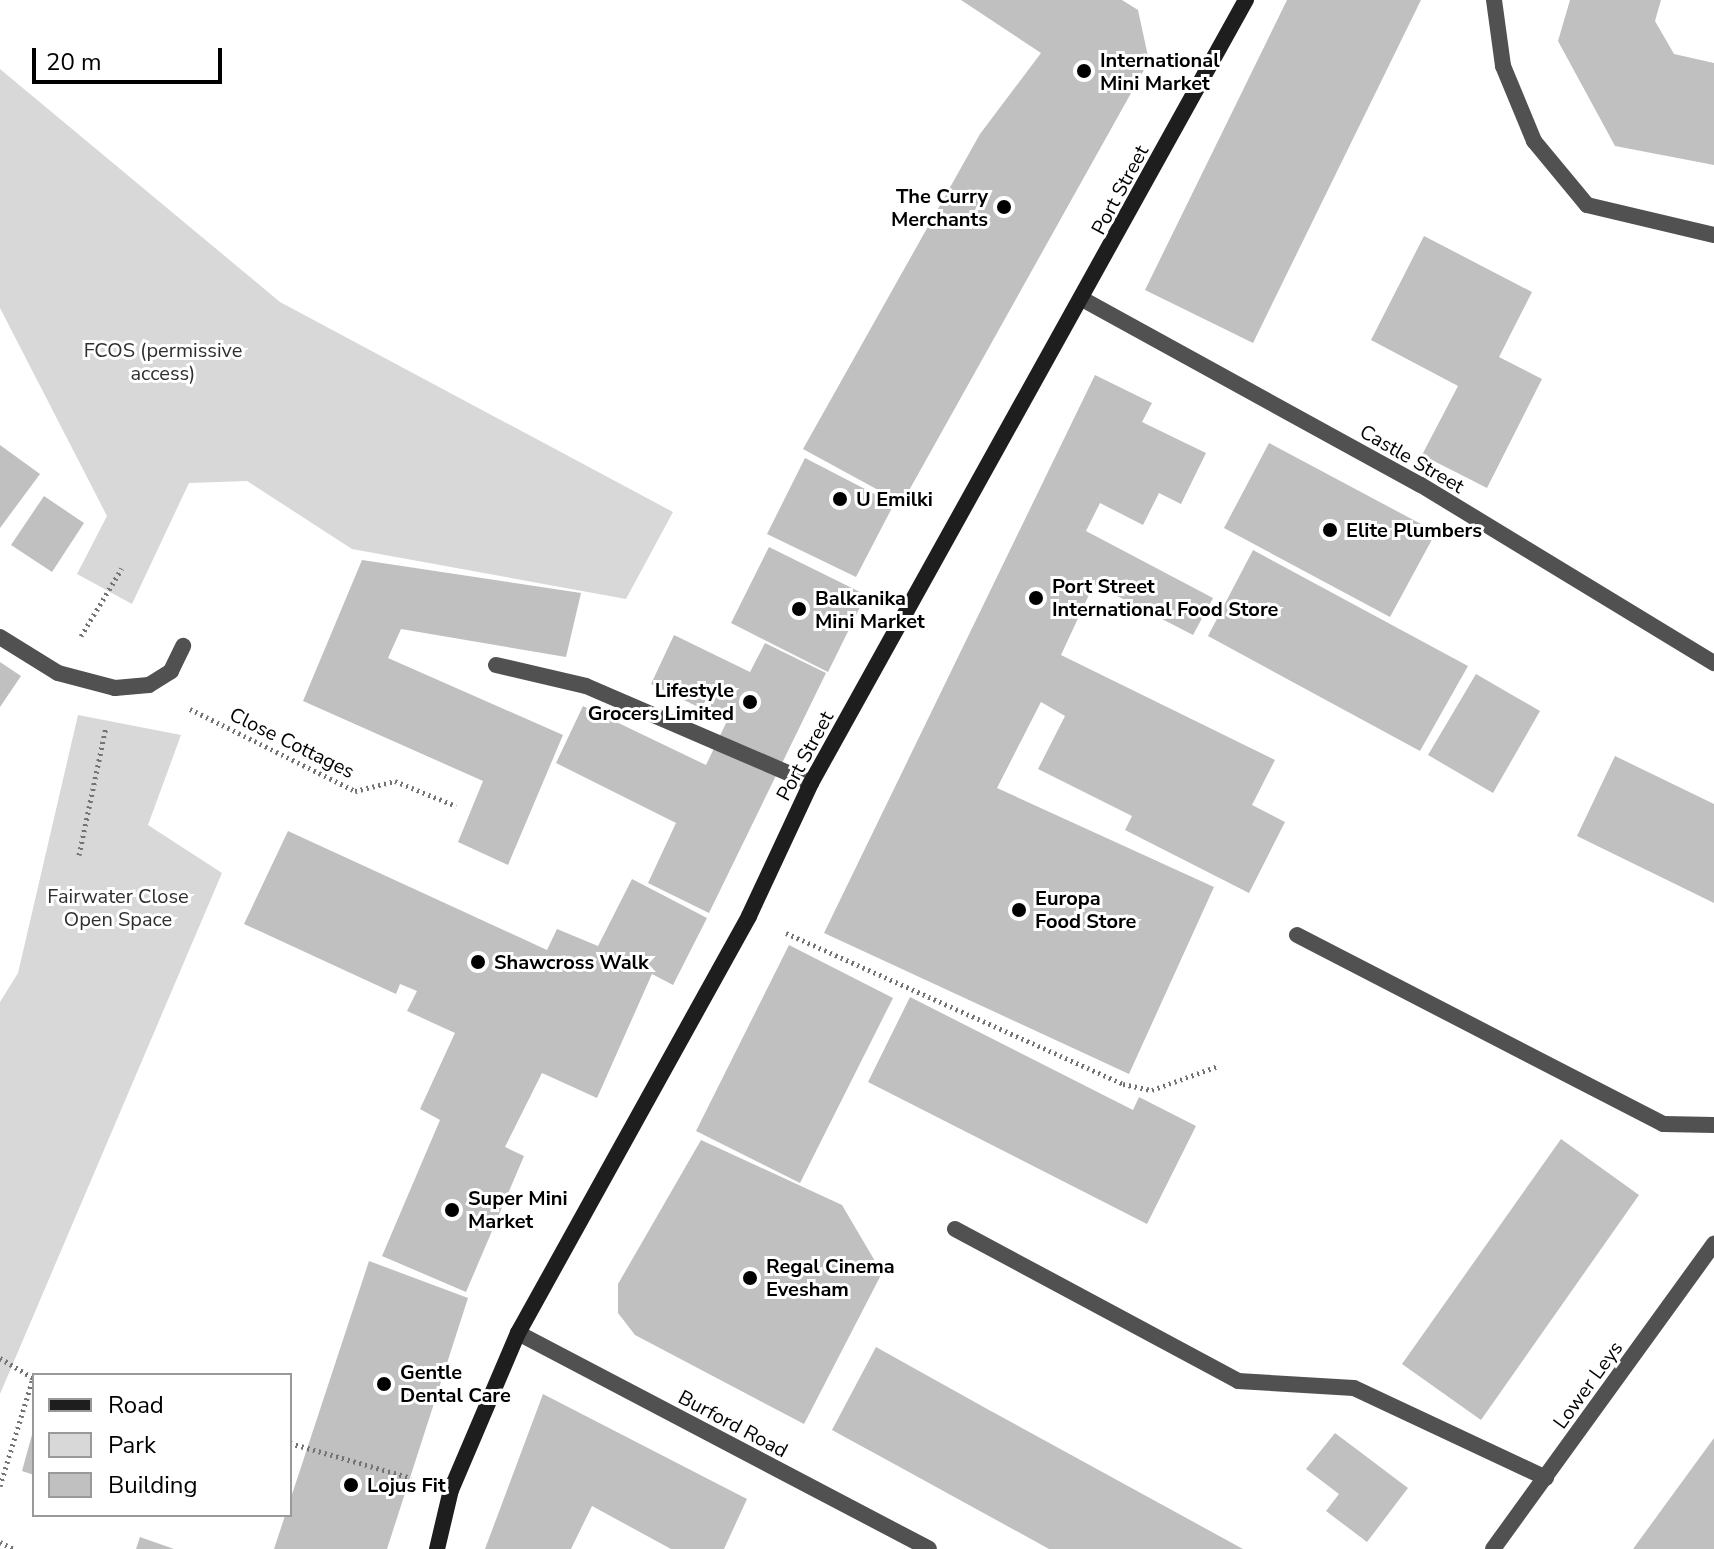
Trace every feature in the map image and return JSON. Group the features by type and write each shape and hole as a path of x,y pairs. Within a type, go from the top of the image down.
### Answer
{"main road":[{"name":"Port Street","path":"437,1549 451,1490 518,1333 749,916 811,783 1084,300 1246,0"}],"street":[{"path":"1494,0 1503,66 1534,141 1587,205 1714,235"},
{"name":"Castle Street","path":"1084,300 1421,485 1714,663"},
{"path":"0,637 58,673 115,688 149,685 171,671 183,646"},
{"path":"496,665 586,686 811,783"},
{"path":"1297,935 1663,1124 1714,1125"},
{"path":"955,1229 1238,1381 1354,1388 1546,1478"},
{"name":"Lower Leys","path":"1493,1549 1714,1244"},
{"name":"Burford Road","path":"518,1333 929,1549"}],"path":[{"path":"58,673 122,568"},
{"path":"79,855 115,688"},
{"name":"Close Cottages","path":"115,688 188,708 355,791 395,781 456,806"},
{"path":"749,916 1123,1084 1152,1090 1218,1066"},
{"path":"0,1358 32,1377"},
{"path":"0,1486 32,1384"},
{"path":"292,1444 451,1490"},
{"path":"0,1542 14,1549"}],"green space":[{"name":"FCOS (permissive access)","path":"0,69 280,302 673,512 626,599 352,549 247,481 189,483 132,604 77,574 107,516 0,308"},
{"name":"Fairwater Close Open Space","path":"78,715 181,735 148,825 222,873 0,1394 0,1002 18,973"}],"building":[{"path":"961,0 1122,0 1138,10 1149,61 902,503 803,449 980,134 1041,53"},
{"path":"1287,0 1421,0 1253,343 1145,290"},
{"path":"1570,0 1661,0 1655,21 1674,54 1714,63 1714,165 1615,146 1558,41"},
{"path":"1424,236 1532,292 1499,357 1542,379 1487,488 1422,455 1458,386 1371,340"},
{"path":"1095,375 1152,403 1142,422 1206,453 1181,504 1159,493 1143,525 1100,503 1086,531 1213,598 1193,635 1094,584 1061,655 1275,760 1252,805 1285,822 1249,893 1125,830 1132,816 1038,769 1065,716 1041,702 997,788 1214,887 1129,1074 824,933"},
{"name":"Elite Plumbers","path":"1269,443 1436,532 1390,617 1224,528"},
{"path":"0,445 40,474 0,528"},
{"path":"805,458 894,504 856,577 767,534"},
{"path":"44,496 84,523 52,572 11,545"},
{"name":"Balkanika Mini Market","path":"769,547 866,595 828,672 731,623"},
{"path":"1253,550 1468,666 1420,751 1208,636"},
{"path":"362,560 581,593 566,657 401,629 388,658 563,735 508,865 458,842 483,781 303,701"},
{"path":"674,635 750,672 765,643 826,673 709,913 648,883 676,823 556,763 583,706 706,765 727,721 651,684"},
{"path":"0,662 21,676 0,707"},
{"path":"1476,674 1540,711 1493,793 1428,755"},
{"path":"1615,756 1714,804 1714,903 1577,836"},
{"name":"Shawcross Walk","path":"288,831 547,950 557,929 598,946 632,879 707,918 673,985 652,974 597,1098 542,1073 505,1147 524,1156 466,1292 382,1256 440,1120 420,1109 455,1033 407,1011 417,991 400,984 396,994 244,924"},
{"path":"789,945 893,998 800,1183 696,1131"},
{"path":"910,997 1133,1110 1139,1097 1196,1126 1147,1224 868,1082"},
{"path":"1561,1139 1639,1195 1481,1420 1402,1364"},
{"name":"Regal Cinema Evesham","path":"701,1140 842,1205 882,1273 804,1424 635,1335 618,1313 618,1284"},
{"path":"369,1261 468,1298 387,1549 274,1549 285,1517 292,1517 292,1494"},
{"path":"876,1347 1243,1549 1049,1549 832,1430"},
{"path":"543,1394 747,1499 724,1549 671,1549 592,1506 571,1549 485,1549"},
{"path":"1335,1433 1408,1488 1367,1542 1326,1511 1339,1494 1306,1469"},
{"path":"32,1435 32,1474 22,1471"},
{"path":"1714,1438 1714,1549 1633,1549"},
{"path":"140,1537 174,1549 136,1549"}],"place":[{"name":"International Mini Market","path":"1084,71"},
{"name":"The Curry Merchants","path":"1004,207"},
{"name":"U Emilki","path":"840,499"},
{"name":"Elite Plumbers","path":"1330,530"},
{"name":"Port Street International Food Store","path":"1036,598"},
{"name":"Balkanika Mini Market","path":"799,609"},
{"name":"Lifestyle Grocers Limited","path":"750,702"},
{"name":"Europa Food Store","path":"1019,910"},
{"name":"Shawcross Walk","path":"478,962"},
{"name":"Super Mini Market","path":"452,1210"},
{"name":"Regal Cinema Evesham","path":"750,1278"},
{"name":"Gentle Dental Care","path":"384,1384"},
{"name":"Lojus Fit","path":"351,1485"}]}
